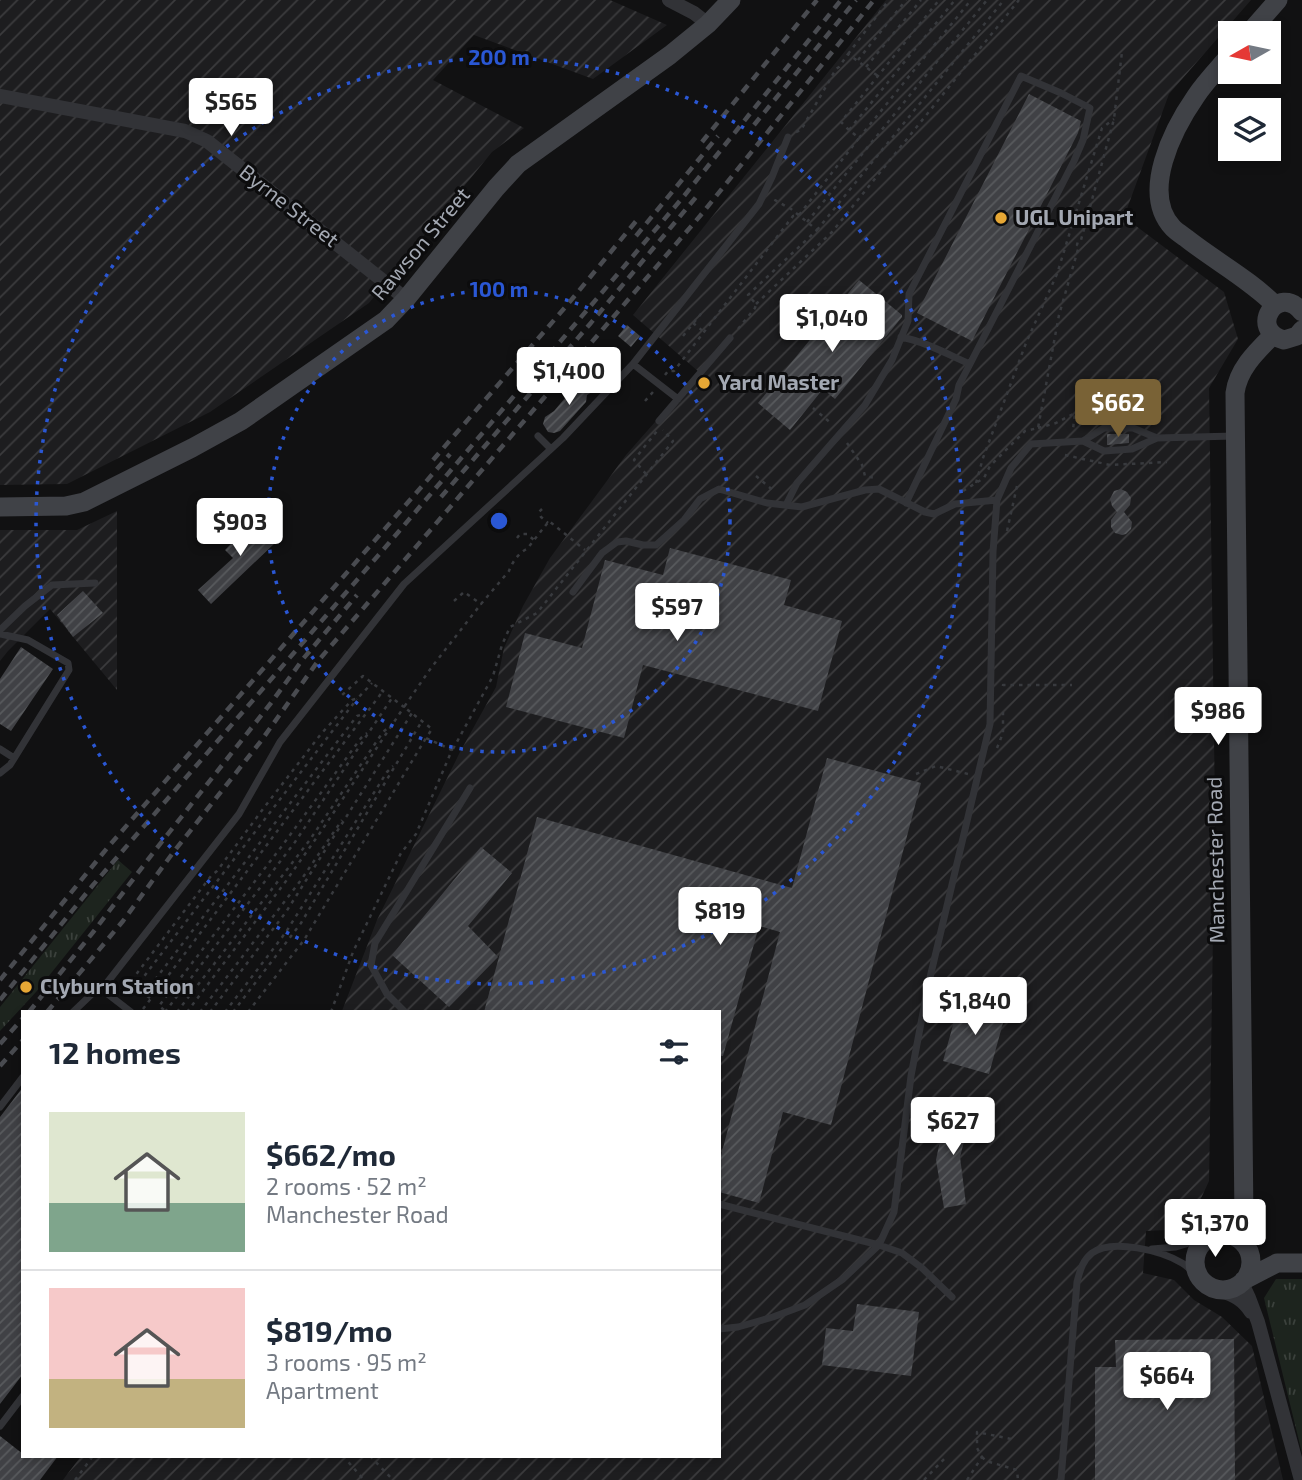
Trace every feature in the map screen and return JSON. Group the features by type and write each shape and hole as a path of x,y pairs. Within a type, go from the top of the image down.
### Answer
{"main road":[{"name":"Rawson Street","path":"0,507 66,506 84,502 241,421 300,381 386,320 518,164 670,55 708,24 731,0"},
{"path":"1260,21 1278,0"},
{"path":"1218,69 1184,113 1161,167 1160,205 1173,228 1203,252 1260,290 1275,305"},
{"path":"1301,307 1287,302 1275,305 1270,310 1267,322 1273,334 1284,340 1291,339 1302,331"},
{"name":"Manchester Road","path":"1227,1238 1228,1227 1235,1216 1243,1187 1235,393 1237,381 1245,365 1273,334"},
{"path":"1227,1238 1249,1252 1251,1262 1243,1282"},
{"path":"1276,1263 1229,1290 1221,1291 1212,1289 1199,1278 1194,1262 1201,1244 1227,1238 1276,1263 1302,1263"}],"street":[{"path":"669,0 708,24"},
{"name":"Byrne Street","path":"0,96 185,131 207,141 406,299"},
{"path":"1243,1282 1258,1322 1301,1480"},
{"path":"1221,1291 1235,1296 1247,1306 1258,1322"}],"lane":[{"path":"786,505 797,483 865,405 892,360 908,321 909,294 1021,76 1090,108 1083,140 959,385 956,398 906,503"},
{"path":"75,1010 106,984 239,814 280,742 404,584 551,449 633,365 759,204 788,137"},
{"path":"901,337 934,346 970,364"},
{"path":"659,421 730,338"},
{"path":"633,365 678,399"},
{"path":"721,1329 738,1327 805,1305 843,1279 879,1245 894,1212 911,1076 928,986 990,723 993,552 997,500 1011,468 1031,444 1083,441 1104,428 1133,428 1157,438"},
{"path":"538,436 551,449"},
{"path":"1083,441 1104,451 1132,449 1157,438 1234,436"},
{"path":"573,592 602,553 617,542 656,545 684,520 699,499 719,489 768,503 802,507 865,490 879,489 934,514 955,504 997,500"},
{"path":"0,773 10,765 69,670 68,663 28,640 0,632 25,606 52,585 96,583"},
{"path":"0,749 14,758"},
{"path":"403,1010 387,994 371,965 375,943 470,788"},
{"path":"100,988 128,1010"},
{"path":"0,1107 21,1080"},
{"path":"721,1205 902,1253 952,1297"},
{"path":"1061,1480 1077,1282 1082,1263 1093,1252 1105,1247 1176,1247 1227,1238"},
{"path":"1144,1249 1185,1265 1199,1278"},
{"path":"0,1426 21,1399"}],"path":[{"path":"788,137 801,130 836,68 889,0"},
{"path":"858,61 906,0"},
{"path":"866,67 921,0"},
{"path":"859,138 841,122 939,0"},
{"path":"849,130 955,0"},
{"path":"645,401 668,371 674,371 793,216 799,215 971,0"},
{"path":"807,222 987,0"},
{"path":"756,304 748,295 817,230 1004,0"},
{"path":"730,338 748,318 756,304 832,232 1019,0"},
{"path":"1038,428 1059,315 1114,119 1122,52"},
{"path":"848,54 878,76"},
{"path":"976,483 1026,343 1057,274 1102,128 1114,119"},
{"path":"764,194 799,215 817,230"},
{"path":"683,336 704,310"},
{"path":"694,323 704,332"},
{"path":"813,408 834,425 862,465 865,477 879,480"},
{"path":"957,494 984,478 990,466 1026,431 1056,423 1074,413 1070,456"},
{"path":"332,1010 353,952 401,853 416,834 452,750 493,676 510,627 537,613 673,442 660,427 634,460 646,474"},
{"path":"1060,454 1110,465 1167,462"},
{"path":"1006,538 1017,484"},
{"path":"542,509 539,512 541,517 585,550"},
{"path":"188,1010 286,881 430,668 509,571 522,551 527,549 548,523"},
{"path":"517,538 520,534 527,534 534,540"},
{"path":"454,601 464,592 481,604"},
{"path":"250,1010 304,940 432,729 363,676 341,696"},
{"path":"122,1005 372,683"},
{"path":"1014,685 1072,685"},
{"path":"143,1010 383,691"},
{"path":"137,986 131,981 234,846 321,734 352,700 358,698"},
{"path":"166,1010 295,842 392,698"},
{"path":"151,999 144,994 358,716 368,712"},
{"path":"212,1010 286,912 412,713"},
{"path":"235,1010 301,923 422,721"},
{"path":"179,1010 309,841 383,732 394,722"},
{"path":"164,1010 159,1006 361,738 370,731"},
{"path":"426,738 452,750"},
{"path":"227,1010 286,932 387,772 398,761"},
{"path":"202,1010 301,880 356,802"},
{"path":"160,973 166,978"},
{"path":"190,995 196,1000"},
{"path":"1011,1439 977,1432 977,1448 986,1461 1017,1470 1018,1480"},
{"path":"967,1480 982,1457"},
{"path":"75,1480 92,1458"},
{"path":"345,1458 364,1480"},
{"path":"372,1458 393,1480"},
{"path":"924,1480 945,1458"}],"shaded area":[{"path":"0,0 610,0 667,25 593,79 474,35 433,80 524,128 492,152 369,303 210,412 67,484 0,485"},
{"path":"886,0 1251,0 1233,21 1218,21 1218,38 1169,94 1124,217 1224,292 1238,339 1209,388 1215,808 1209,1181 1187,1229 1146,1231 1143,1273 1174,1280 1194,1300 1222,1317 1252,1346 1283,1480 63,1480 80,1458 721,1458 721,1010 342,1010 377,920 460,752 496,687 504,648 523,606 550,558 626,455 699,372 633,315"},
{"path":"117,511 117,690 50,609 0,661 0,530 77,530"}],"green space":[{"path":"118,860 132,872 36,992 0,1031 0,1007"},
{"path":"1276,1279 1302,1279 1302,1453 1264,1298"}],"building":[{"name":"UGL Unipart","path":"1029,94 1081,121 1078,133 972,341 917,313"},
{"path":"859,280 902,317 835,399 823,389 790,430 758,403"},
{"path":"627,325 640,336 631,347 618,336"},
{"path":"591,377 597,381 597,389 587,395 586,402 560,431 548,432 543,424 545,417 565,398 567,400 575,391 583,388 585,380"},
{"path":"1107,434 1129,434 1129,443 1107,445"},
{"path":"1121,489 1131,498 1130,505 1124,512 1132,522 1131,529 1122,535 1115,533 1111,527 1111,520 1117,512 1110,499 1114,491"},
{"path":"257,516 278,540 211,604 198,590 233,558 225,550"},
{"path":"670,548 791,580 784,605 842,621 818,711 643,665 624,738 506,707 525,633 582,648 605,560 663,575"},
{"path":"83,591 103,613 73,637 57,615"},
{"path":"21,647 53,669 11,731 0,724 0,679"},
{"path":"827,758 921,783 831,1125 783,1112 759,1203 721,1193 721,1155 780,932 759,926 723,1056 721,1010 485,1010 537,817 792,888"},
{"path":"481,847 512,873 468,926 498,957 449,1007 392,955"},
{"path":"960,1000 1006,1012 989,1074 943,1061"},
{"path":"21,1090 21,1377 0,1404 0,1117"},
{"path":"947,1107 972,1111 960,1157 966,1204 944,1208 936,1160"},
{"path":"857,1304 919,1312 911,1376 822,1365 826,1328 853,1331"},
{"path":"1234,1339 1235,1480 1095,1480 1095,1367 1116,1367 1115,1340"},
{"path":"0,1436 21,1452 21,1458 56,1458 40,1480 0,1480"}],"railway":[{"path":"702,142 817,0"},
{"path":"0,1000 93,885 684,196 841,0"},
{"path":"754,125 856,0"},
{"path":"49,1010 123,921 261,741 318,661 700,216 874,0"},
{"path":"636,236 718,136"},
{"path":"441,497 697,196"},
{"path":"433,460 637,220"},
{"path":"0,980 108,847 450,454"},
{"path":"31,1010 303,659 357,595"},
{"path":"0,1044 21,1020"},
{"path":"0,1066 21,1042"}],"place":[{"name":"UGL Unipart","path":"1001,218"},
{"name":"Yard Master","path":"704,383"},
{"name":"Clyburn Station","path":"26,987"}]}
